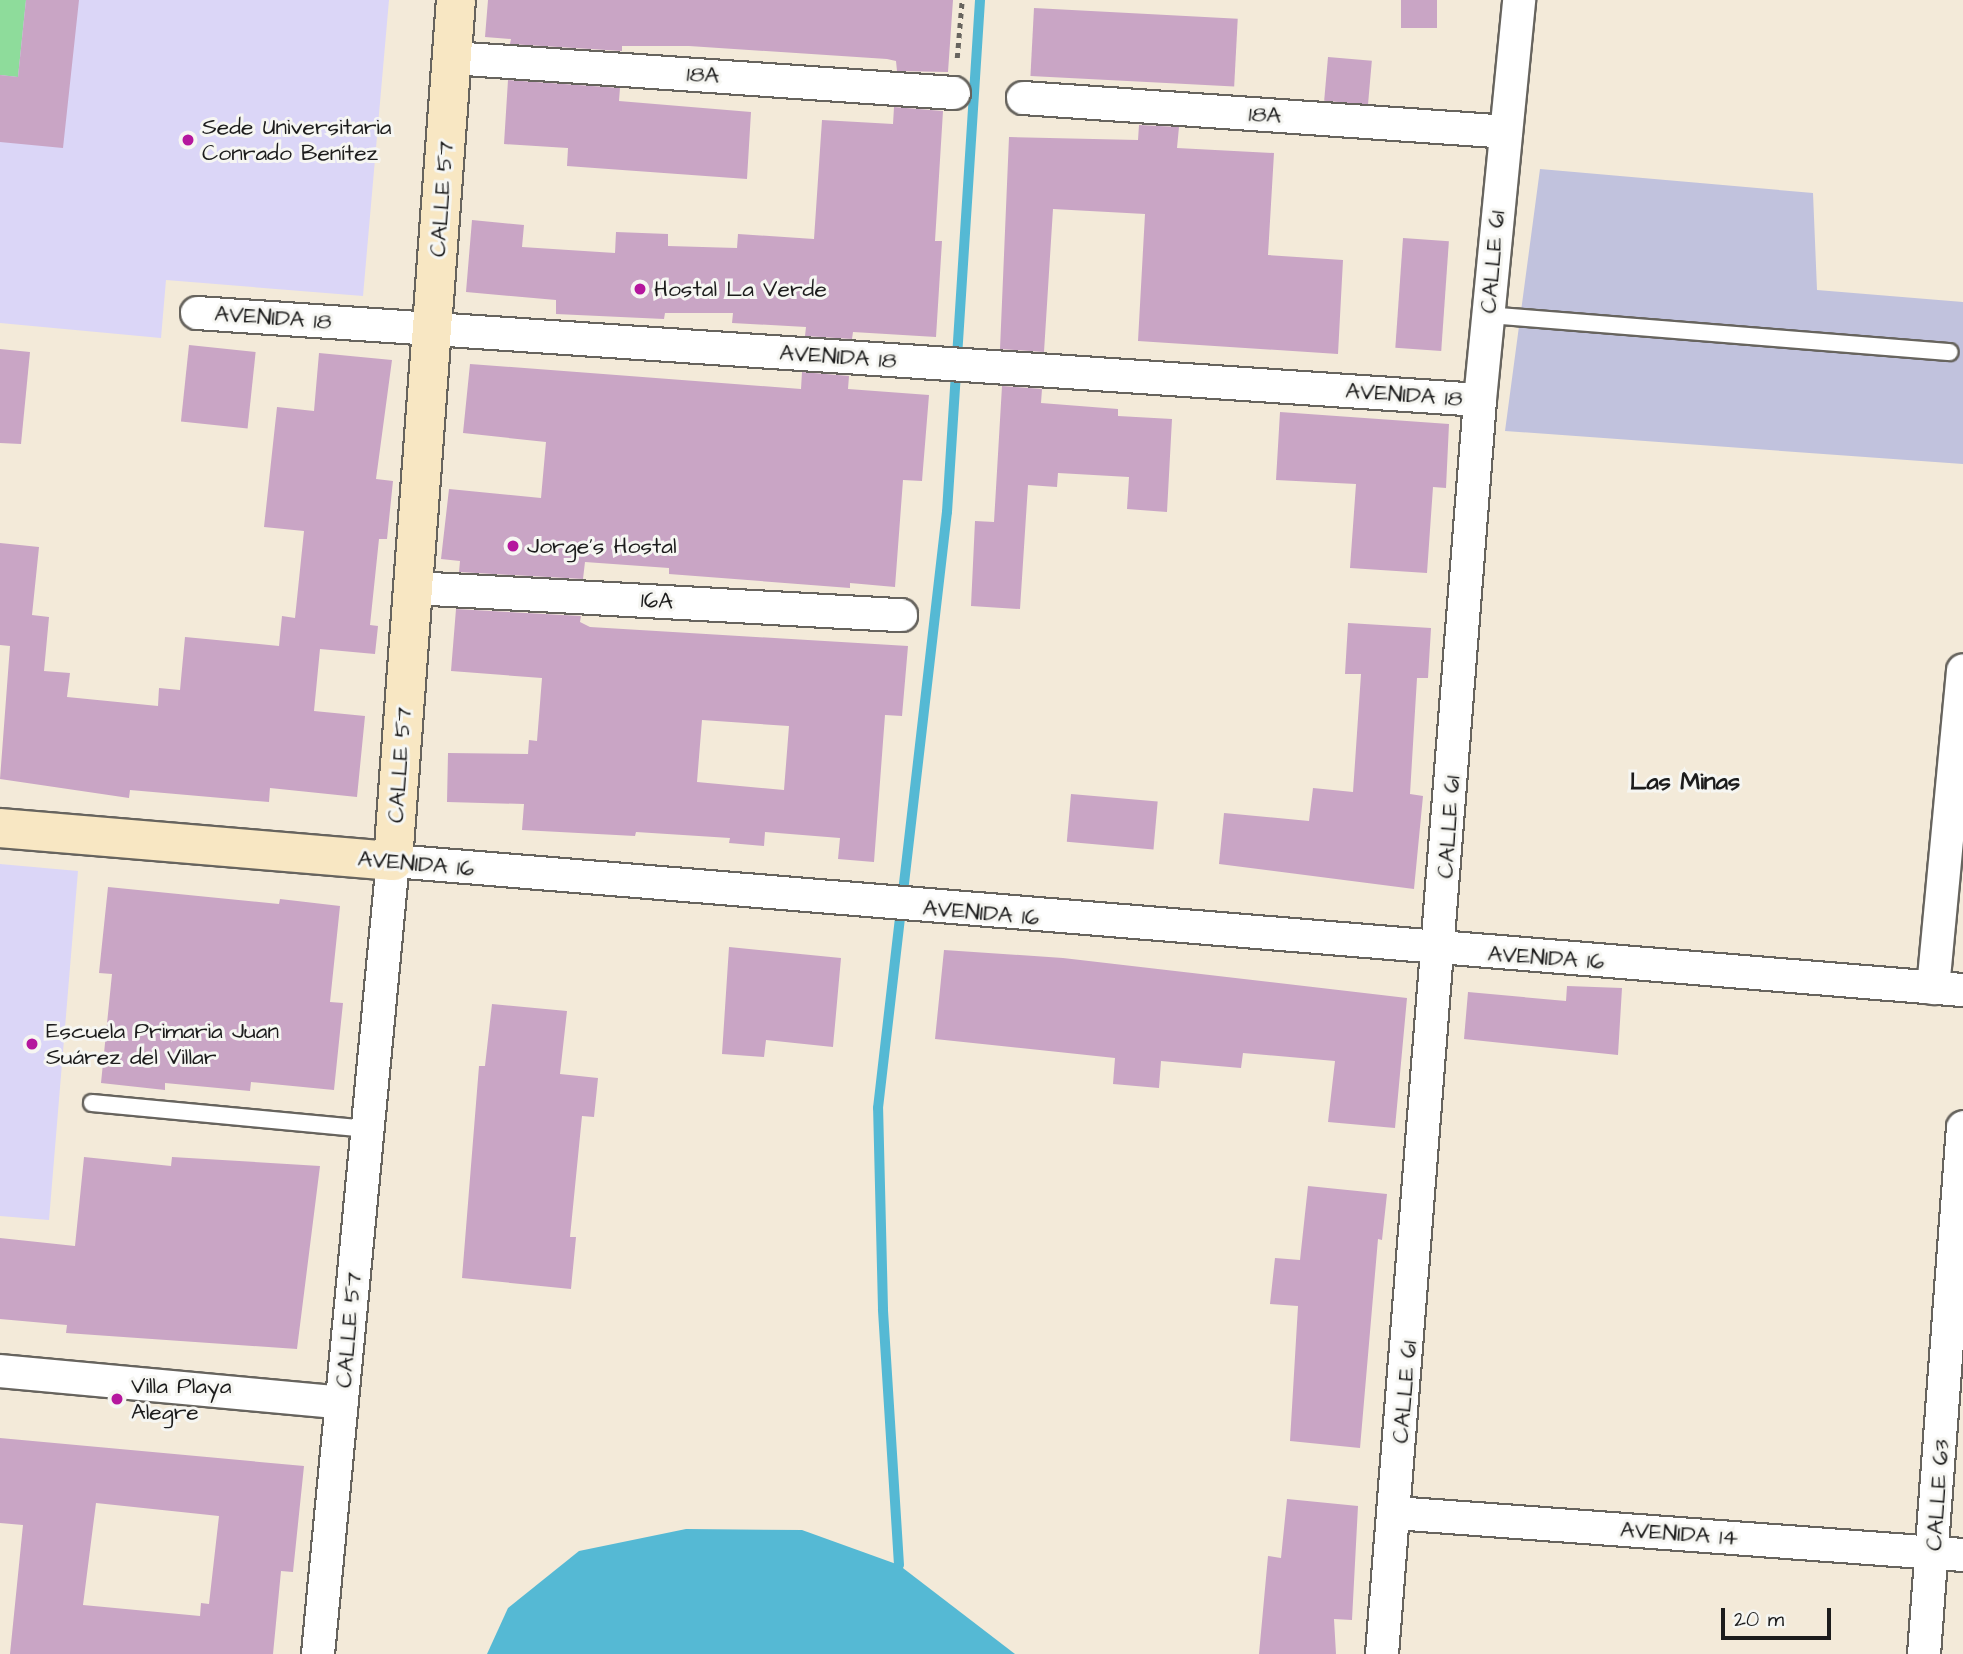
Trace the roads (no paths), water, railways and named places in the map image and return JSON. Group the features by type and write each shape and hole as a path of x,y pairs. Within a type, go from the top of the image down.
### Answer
{"street":[{"name":"CALLE 57","path":"318,1654 393,861 456,0"},
{"name":"CALLE 61","path":"1382,1654 1440,950 1480,400 1519,0"},
{"name":"18A","path":"452,58 954,93"},
{"name":"18A","path":"1023,98 1506,132"},
{"name":"AVENIDA 18","path":"197,313 1480,400"},
{"name":"16A","path":"414,588 901,615"},
{"path":"1948,989 1963,670"},
{"name":"AVENIDA 16","path":"0,828 922,908 1948,989"},
{"name":"CALLE 63","path":"1924,1654 1948,1554 1963,1127"},
{"path":"0,1371 342,1403"},
{"name":"AVENIDA 14","path":"1395,1513 1948,1554"}],"lane":[{"path":"1488,315 1950,352"},
{"path":"92,1102 368,1129"}],"water":[{"path":"686,1529 802,1530 899,1565 1015,1654 487,1654 508,1608 579,1551"}],"waterway":[{"path":"899,1565 883,1309 878,1108 947,512 980,0"}],"place":[{"name":"Sede Universitaria Conrado Benítez","path":"188,140"},
{"name":"Hostal La Verde","path":"640,289"},
{"name":"Jorge’s Hostal","path":"513,546"},
{"name":"Escuela Primaria Juan Suárez del Villar","path":"32,1044"},
{"name":"Villa Playa Alegre","path":"117,1399"}],"district":[{"name":"Las Minas","path":"1685,783"}]}
